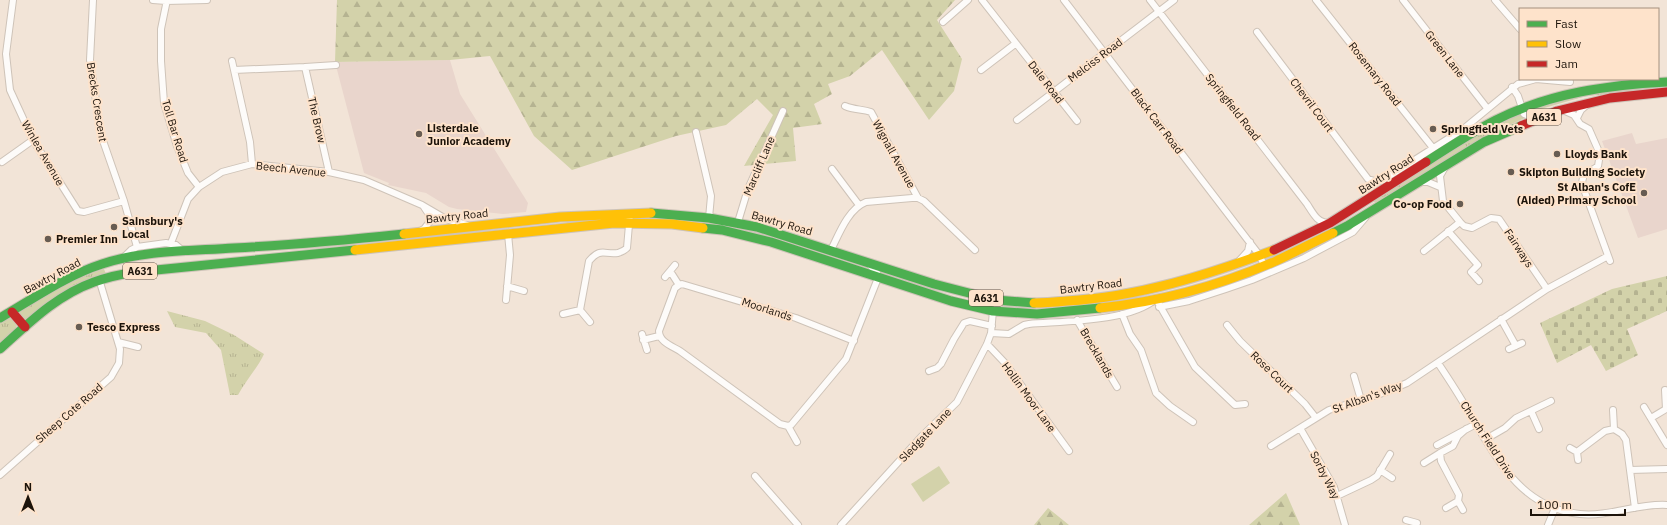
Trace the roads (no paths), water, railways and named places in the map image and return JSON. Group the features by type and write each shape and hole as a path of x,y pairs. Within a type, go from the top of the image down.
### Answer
{"main road":[{"name":"Bawtry Road","path":"0,318 68,278 102,264 122,259 184,251 284,246 560,217 630,213 673,214 738,222 981,297 996,300 1038,303 1089,300 1130,293 1195,278 1260,256 1330,223 1473,132 1522,108 1558,96 1586,89 1667,82"},
{"name":"Bawtry Road","path":"0,349 63,296 76,288 98,279 125,273 594,224 672,224 722,230 771,242 878,278 969,306 993,311 1037,314 1157,303 1265,266 1320,240 1368,213 1484,142 1559,110 1591,102 1636,94 1667,92"},
{"path":"184,251 190,253 192,257 192,262 189,267"},
{"path":"1238,263 1245,273"},
{"name":"A631","path":"899,272 899,280 921,291"},
{"path":"12,312 25,327"}],"street":[{"name":"Winlea Avenue","path":"13,0 6,54 10,90 33,140 78,211 84,212 124,201"},
{"name":"Brecks Crescent","path":"93,0 90,60 101,135 124,201 137,247"},
{"path":"154,0 207,0"},
{"path":"943,22 968,0"},
{"name":"Dale Road","path":"982,0 1015,44 1077,121"},
{"name":"Black Carr Road","path":"1064,0 1250,242 1265,266"},
{"name":"Springfield Road","path":"1150,0 1307,204 1313,215"},
{"name":"Melciss Road","path":"1017,120 1174,0"},
{"name":"Rosemary Road","path":"1316,0 1433,148"},
{"name":"Green Lane","path":"1403,0 1487,108"},
{"path":"1495,0 1519,28"},
{"name":"Toll Bar Road","path":"167,1 162,29 161,55 164,103 177,146 188,173 200,186"},
{"name":"Chevril Court","path":"1257,32 1368,179"},
{"path":"981,70 1015,44"},
{"path":"232,61 250,142 252,164"},
{"path":"234,70 336,65"},
{"name":"The Brow","path":"305,67 329,172"},
{"name":"Bawtry Road","path":"1368,179 1378,182 1383,180 1479,118 1487,108 1512,87 1530,80"},
{"name":"Bawtry Road","path":"1557,80 1570,82"},
{"path":"1512,87 1518,96 1522,108"},
{"path":"1518,96 1521,99 1534,104"},
{"path":"1559,110 1567,111 1577,118 1581,110 1591,102"},
{"name":"Wignall Avenue","path":"845,106 855,110 864,109 871,112 918,198"},
{"name":"Bawtry Road","path":"1522,108 1524,114 1529,116 1559,110"},
{"name":"Marcliff Lane","path":"738,222 748,189 783,111"},
{"name":"St Alban's Way","path":"1271,446 1329,410 1396,388 1438,363 1547,289 1609,259 1582,184 1583,176 1598,166 1600,154 1589,129 1580,124 1577,118"},
{"path":"696,132 711,196 709,218"},
{"path":"2,162 33,140"},
{"name":"Beech Avenue","path":"171,243 188,199 200,186 222,172 252,164 329,172 364,180 422,205 446,219 471,226"},
{"path":"1424,251 1460,222 1443,201 1440,187 1440,176 1448,164"},
{"path":"832,169 859,205"},
{"path":"1416,183 1428,182 1440,187"},
{"path":"831,250 854,209 859,205 866,202 918,198 924,201 975,250"},
{"path":"415,233 424,229 431,220 428,212 422,205"},
{"path":"580,310 589,261 601,252 618,252 627,248 630,213"},
{"name":"Bawtry Road","path":"929,371 937,368 941,364 954,339 966,322 971,322 991,330 1009,334 1024,325 1029,324 1122,314 1157,303 1189,300 1252,280 1304,258 1353,232 1368,213"},
{"path":"1313,215 1319,221 1330,223"},
{"path":"1307,234 1312,227 1313,215"},
{"name":"Fairways","path":"1460,222 1464,226 1472,228 1490,218 1500,219 1547,289"},
{"path":"1448,231 1478,265 1471,272 1480,281"},
{"path":"506,300 510,255 508,234"},
{"path":"1238,263 1248,251 1250,242"},
{"path":"122,259 131,250 137,247 171,243 180,247 184,251"},
{"path":"665,277 672,268 679,285 675,288 660,327 659,336 664,342 680,351 780,424 788,426 794,423 846,359 878,278 875,269 862,260"},
{"name":"Sheep Cote Road","path":"0,475 111,377 119,363 120,355 118,342 98,279"},
{"name":"Moorlands","path":"679,285 696,287 766,309 854,341"},
{"path":"507,286 524,291"},
{"path":"1157,303 1195,367 1235,405 1245,404"},
{"path":"564,314 580,310"},
{"path":"580,310 590,322"},
{"path":"991,330 993,311"},
{"path":"1122,314 1130,334 1141,350 1156,393 1170,406 1193,422"},
{"name":"Brecklands","path":"1077,320 1117,387"},
{"path":"1501,320 1516,346"},
{"name":"Rose Court","path":"1227,325 1240,341 1305,404 1316,418"},
{"name":"Sledgate Lane","path":"841,525 922,436 957,402 987,344 991,330"},
{"path":"647,350 643,337 659,336"},
{"path":"118,342 138,347"},
{"path":"1509,349 1522,343"},
{"name":"Hollin Moor Lane","path":"987,344 1005,362 1069,451"},
{"name":"Church Field Drive","path":"1438,363 1506,471 1528,494 1555,508 1567,512 1590,514 1607,514 1635,508 1667,505"},
{"path":"1354,376 1361,400"},
{"path":"1652,418 1666,410 1665,390"},
{"path":"1486,439 1505,428 1516,418 1551,401"},
{"path":"1644,407 1667,445"},
{"path":"1613,410 1614,428 1622,434 1626,440 1635,508"},
{"path":"1531,412 1539,429"},
{"path":"1437,445 1476,424"},
{"path":"788,426 797,442"},
{"name":"Sorby Way","path":"1300,428 1328,476 1337,496 1346,525"},
{"path":"1577,452 1606,431 1614,428"},
{"path":"1424,463 1453,446 1458,436 1466,429"},
{"path":"1570,448 1577,452"},
{"path":"1577,452 1578,460"},
{"path":"1440,453 1441,461 1459,495 1458,501 1463,510"},
{"path":"1337,496 1366,484 1377,476 1390,454"},
{"path":"1630,470 1667,469"},
{"path":"1380,470 1392,478"},
{"path":"755,476 798,525"},
{"path":"1446,508 1458,501"},
{"path":"1548,525 1555,508"},
{"path":"1406,520 1417,523"}],"place":[{"name":"Springfield Vets","path":"1433,129"},
{"name":"Listerdale Junior Academy","path":"419,134"},
{"name":"Lloyds Bank","path":"1557,154"},
{"name":"Skipton Building Society","path":"1511,172"},
{"name":"St Alban's CofE (Aided) Primary School","path":"1644,193"},
{"name":"Co-op Food","path":"1460,204"},
{"name":"Sainsbury's Local","path":"114,227"},
{"name":"Premier Inn","path":"48,239"},
{"name":"Tesco Express","path":"79,327"}]}
